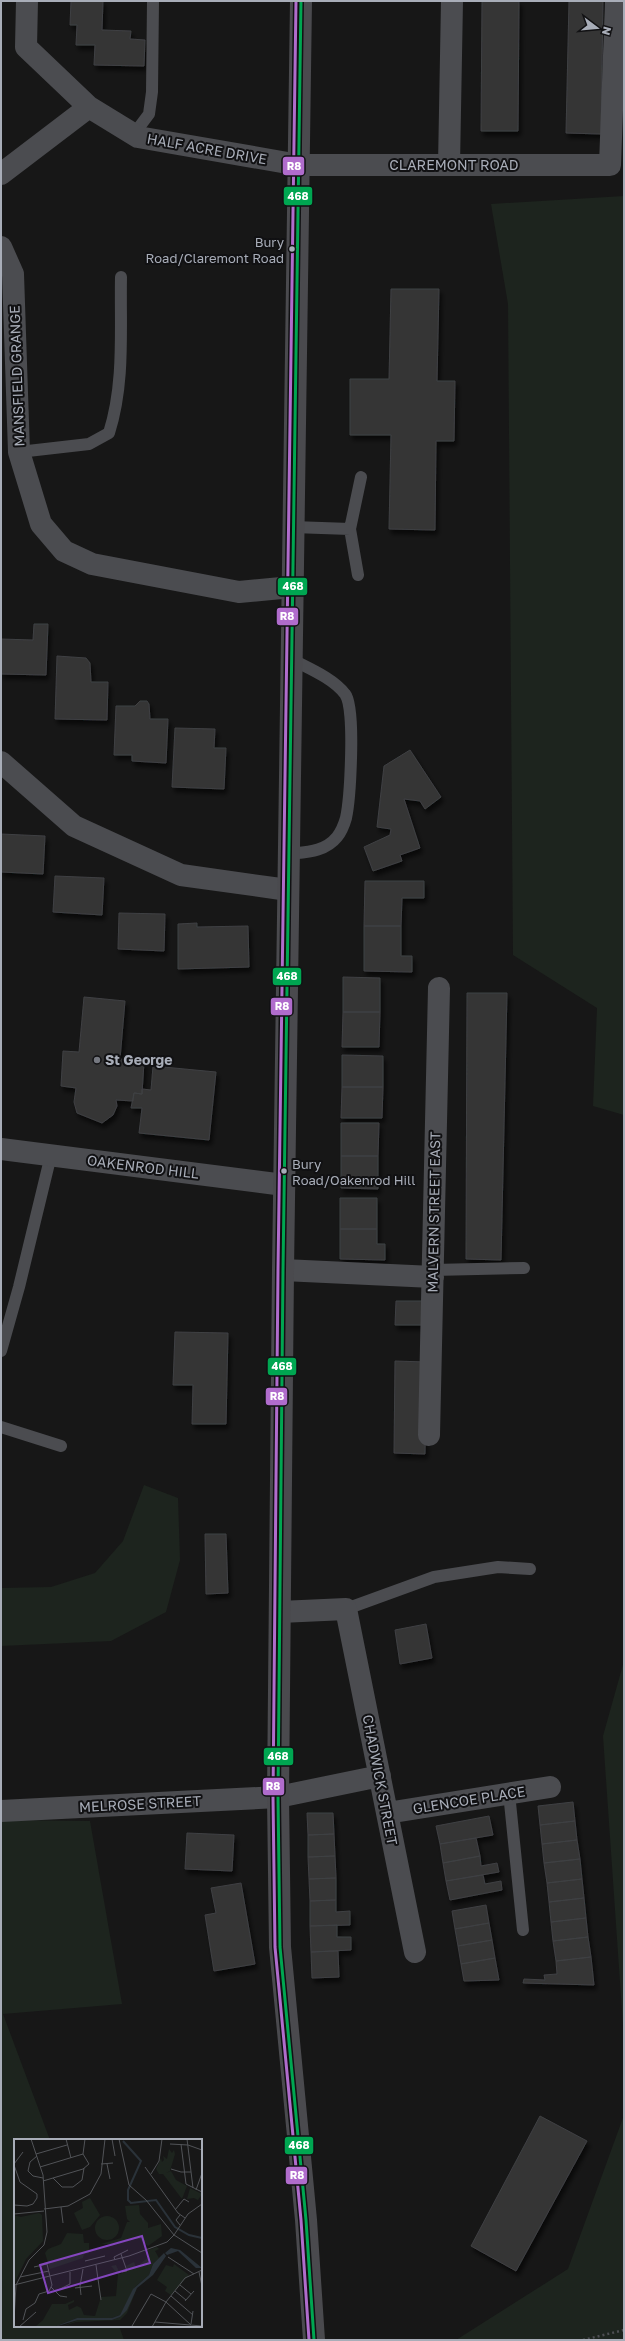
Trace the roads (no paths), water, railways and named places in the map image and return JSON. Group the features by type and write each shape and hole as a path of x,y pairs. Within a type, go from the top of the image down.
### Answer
{"main road":[{"path":"301,1 284,1185 278,1797 280,1946 306,2220 314,2340"}],"street":[{"name":"HALF ACRE DRIVE","path":"27,1 26,47 89,107 134,134 167,142 299,165"},
{"path":"449,164 452,1"},
{"name":"CLAREMONT ROAD","path":"299,165 610,165 616,1"},
{"path":"1,174 89,107"},
{"name":"MANSFIELD GRANGE","path":"1,247 13,274 19,452 41,524 64,551 92,564 239,592 292,587"},
{"path":"1,762 74,826 181,875 288,890"},
{"name":"MALVERN STREET EAST","path":"429,1436 439,988"},
{"name":"OAKENROD HILL","path":"1,1149 284,1185"},
{"path":"283,1270 433,1274"},
{"path":"280,1612 346,1609"},
{"name":"CHADWICK STREET","path":"346,1609 415,1952"},
{"name":"MELROSE STREET","path":"1,1811 278,1797 380,1776"},
{"name":"GLENCOE PLACE","path":"387,1813 550,1786"}],"lane":[{"path":"134,134 149,114 152,92 153,1"},
{"path":"19,452 90,444 109,433 116,412 120,374 121,277"},
{"path":"358,574 350,529 361,477"},
{"path":"293,527 350,529"},
{"path":"289,854 320,849 337,837 346,818 350,786 351,713 345,694 333,683 291,659"},
{"path":"1,1351 19,1287 51,1155"},
{"path":"433,1274 524,1268"},
{"path":"1,1427 61,1446"},
{"path":"346,1609 434,1577 498,1567 530,1569"},
{"path":"509,1794 523,1930"}],"place":[{"name":"Bury Road/Claremont Road","path":"292,249"},
{"name":"St George","path":"97,1060"},
{"name":"Bury Road/Oakenrod Hill","path":"284,1171"}]}
